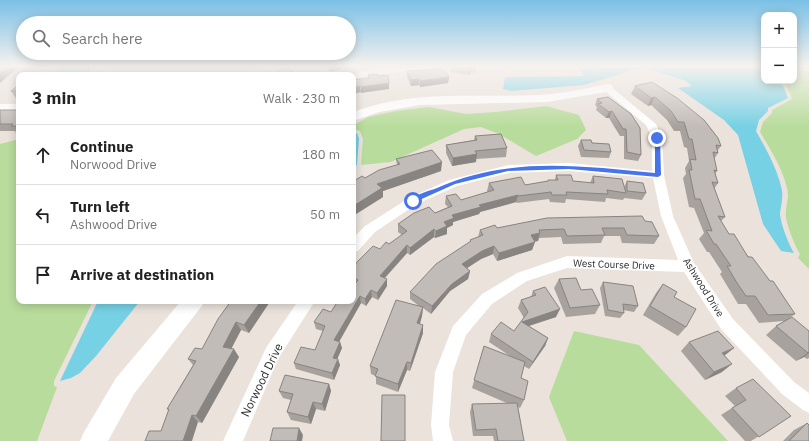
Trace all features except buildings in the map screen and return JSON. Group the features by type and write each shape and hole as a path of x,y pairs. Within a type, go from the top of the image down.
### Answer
{"street":[{"path":"356,116 392,104 420,100 537,99 566,96 600,87"},
{"name":"Ashwood Drive","path":"608,87 651,124 657,138 658,175 667,216 688,266 727,324 788,388 809,404"},
{"path":"0,107 16,107"},
{"path":"356,244 370,229 413,201 453,183 508,169 569,167 658,175"},
{"name":"West Course Drive","path":"443,441 440,425 444,372 459,331 487,299 522,277 567,262 688,266"},
{"path":"93,441 125,386 192,304"},
{"name":"Norwood Drive","path":"233,441 272,354 305,304"}],"green space":[{"path":"787,87 809,87 809,269 798,258 800,254 788,225 786,214 788,195 785,179 760,132 763,122 772,113 772,110 792,99"},
{"path":"546,106 579,115 586,130 577,139 536,156 499,134 481,127 464,129 391,162 361,165 363,139 360,131 356,130 356,124 368,117 396,111 429,107 466,114"},
{"path":"16,140 16,304 92,304 54,381 54,386 57,387 37,441 0,441 0,144"},
{"path":"574,331 639,345 728,441 567,441 549,397"}],"water":[{"path":"503,87 565,87 511,91 503,89"},
{"path":"688,87 783,87 788,98 768,108 768,111 759,120 756,131 778,175 782,194 780,213 781,222 794,253 781,251 763,224 738,135 724,120 678,88"},
{"path":"357,133 359,139 356,166"},
{"path":"97,304 138,304 96,356 80,373 71,378 60,381"}],"route":[{"path":"413,201 453,183 508,169 569,167 658,175 657,138"}]}
